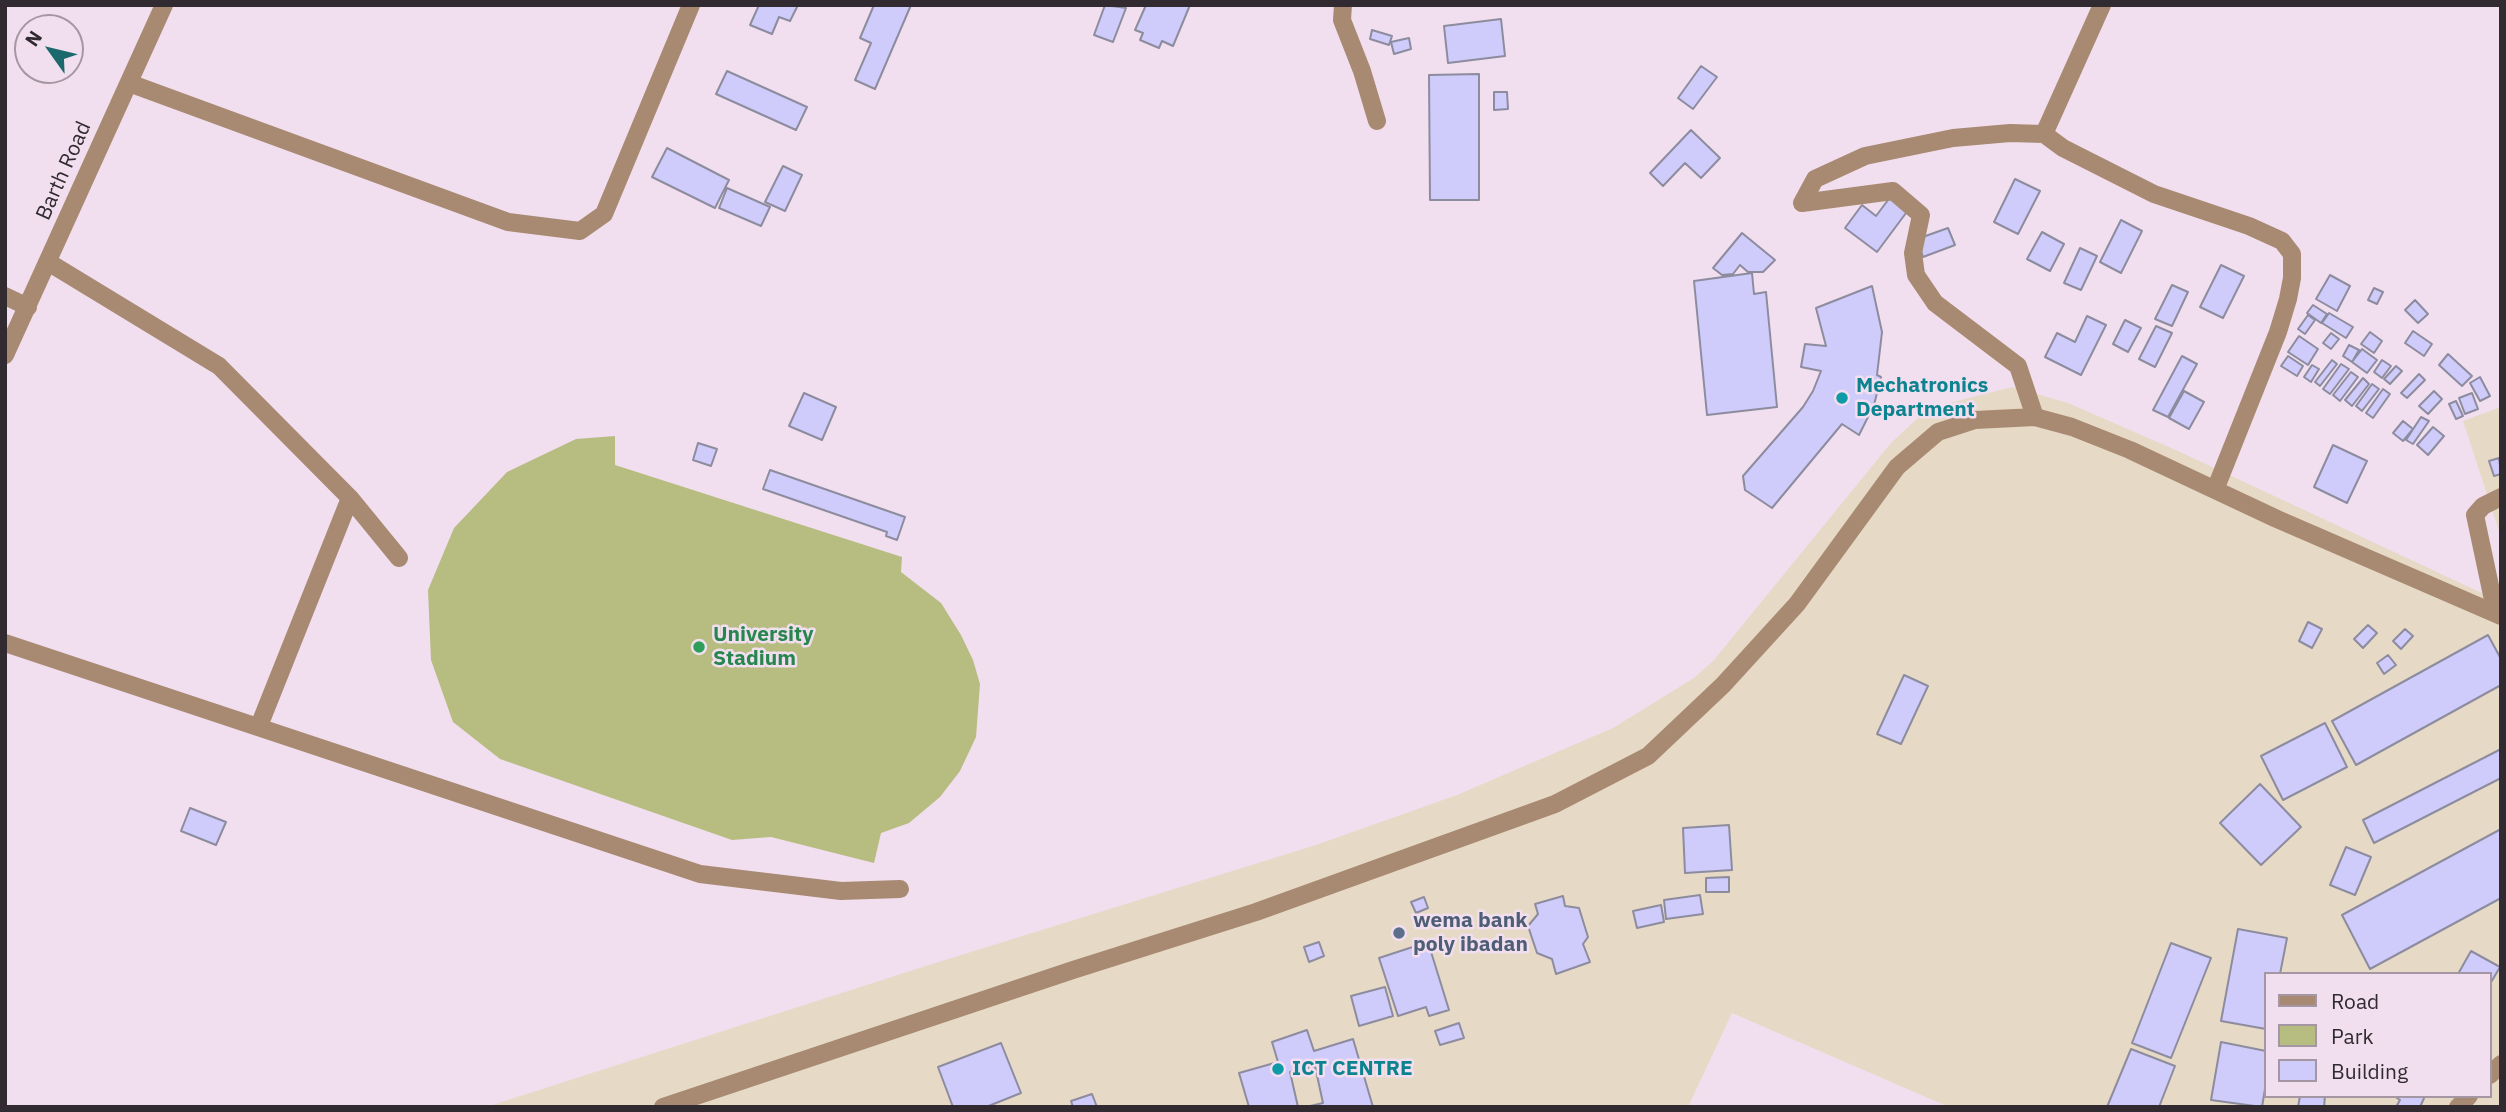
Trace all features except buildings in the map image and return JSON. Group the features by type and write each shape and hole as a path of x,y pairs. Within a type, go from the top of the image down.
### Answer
{"street":[{"name":"Barth Road","path":"5,355 164,5"},
{"path":"129,83 508,222 580,230 604,214 691,5"},
{"path":"1343,5 1342,20 1362,71 1377,121"},
{"path":"2044,134 2102,5"},
{"path":"2035,417 2018,366 1935,303 1916,275 1913,253 1921,215 1894,191 1802,202 1815,179 1865,156 1954,138 2010,133 2044,134 2063,148 2154,194 2249,226 2282,241 2292,254 2290,289 2278,332 2215,490"},
{"path":"48,262 219,366 350,498 399,558"},
{"path":"5,296 28,307"},
{"path":"663,1107 1256,912 1555,804 1648,756 1723,685 1797,604 1897,467 1938,432 1975,420 2035,417 2072,427 2130,450 2499,615"},
{"path":"2499,615 2475,515 2483,506 2501,497"},
{"path":"259,726 350,498"},
{"path":"5,643 700,874 841,891 900,889"}],"shaded area":[{"path":"2012,387 2068,403 2178,451 2501,602 2501,1107 1949,1107 1732,1013 1688,1107 486,1107 1316,845 1457,795 1613,728 1694,678 1714,660 1891,443 1920,416 1942,405"},
{"path":"2501,407 2501,537 2463,421"}],"green space":[{"name":"University Stadium","path":"615,436 615,465 902,557 901,572 941,603 961,635 973,660 980,684 976,737 960,771 940,797 909,823 881,833 874,863 771,837 732,840 500,759 453,722 431,660 428,590 454,528 507,472 576,439"}],"place":[{"name":"Mechatronics Department","path":"1842,398"},
{"name":"University Stadium","path":"699,647"},
{"name":"wema bank poly ibadan","path":"1399,933"},
{"name":"ICT CENTRE","path":"1278,1069"}]}
